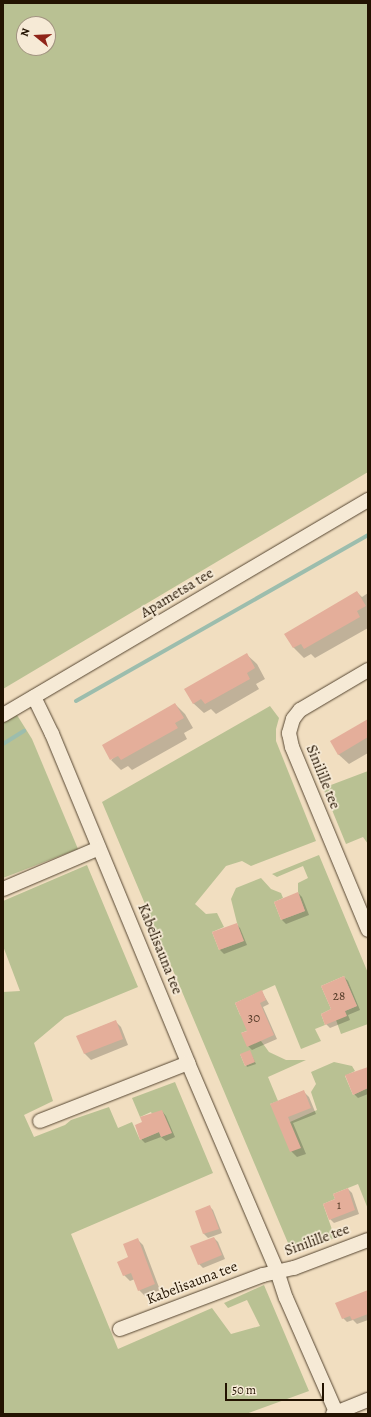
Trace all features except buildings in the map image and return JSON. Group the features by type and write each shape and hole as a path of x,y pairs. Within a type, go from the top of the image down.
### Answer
{"street":[{"name":"Apametsa tee","path":"3,715 368,500"},
{"name":"Sinilille tee","path":"368,670 300,710 293,719 289,733 292,747 368,930"},
{"name":"Kabelisauna tee","path":"34,697 52,734 188,1063 277,1271 286,1298 336,1414"},
{"path":"3,889 99,848"},
{"path":"40,1121 188,1063"},
{"name":"Sinilille tee","path":"277,1271 294,1268 368,1240"},
{"name":"Kabelisauna tee","path":"120,1329 262,1274 277,1271"},
{"path":"336,1414 368,1400"}],"green space":[{"path":"3,3 368,3 368,472 3,689"},
{"path":"270,706 279,718 276,729 276,741 316,841 251,866 242,861 226,866 195,904 206,914 217,913 224,927 212,932 219,950 243,941 231,899 236,888 261,878 271,889 281,893 283,898 274,902 281,920 305,911 298,892 298,883 308,878 303,866 277,877 272,874 319,855 368,973 368,1024 341,1034 336,1020 345,1011 357,1006 344,976 321,986 331,1009 321,1014 325,1025 315,1029 321,1041 301,1049 275,985 235,1003 240,1015 254,1028 241,1033 261,1041 269,1052 286,1060 306,1060 268,1077 278,1101 270,1104 290,1122 317,1110 311,1092 316,1084 311,1072 334,1062 352,1066 355,1071 345,1076 353,1095 368,1088 368,1209 358,1184 333,1194 335,1199 323,1204 335,1238 301,1251 288,1243 102,802","holes":["240,1054 254,1062 245,1066"]},
{"path":"17,715 32,739 78,849 3,878 3,723"},
{"path":"368,771 368,844 363,837 346,844 323,788"},
{"path":"87,865 138,987 65,1017 34,1043 53,1101 24,1115 34,1137 65,1125 71,1120 109,1107 118,1128 132,1122 140,1140 159,1132 161,1137 171,1133 162,1111 152,1114 151,1112 140,1117 132,1098 175,1082 213,1173 71,1234 118,1349 212,1308 231,1334 260,1326 247,1300 228,1308 224,1303 264,1285 309,1391 246,1414 3,1414 3,992 20,991 3,946 3,901"}],"waterway":[{"path":"76,701 368,535"},
{"path":"3,744 24,731"}]}
